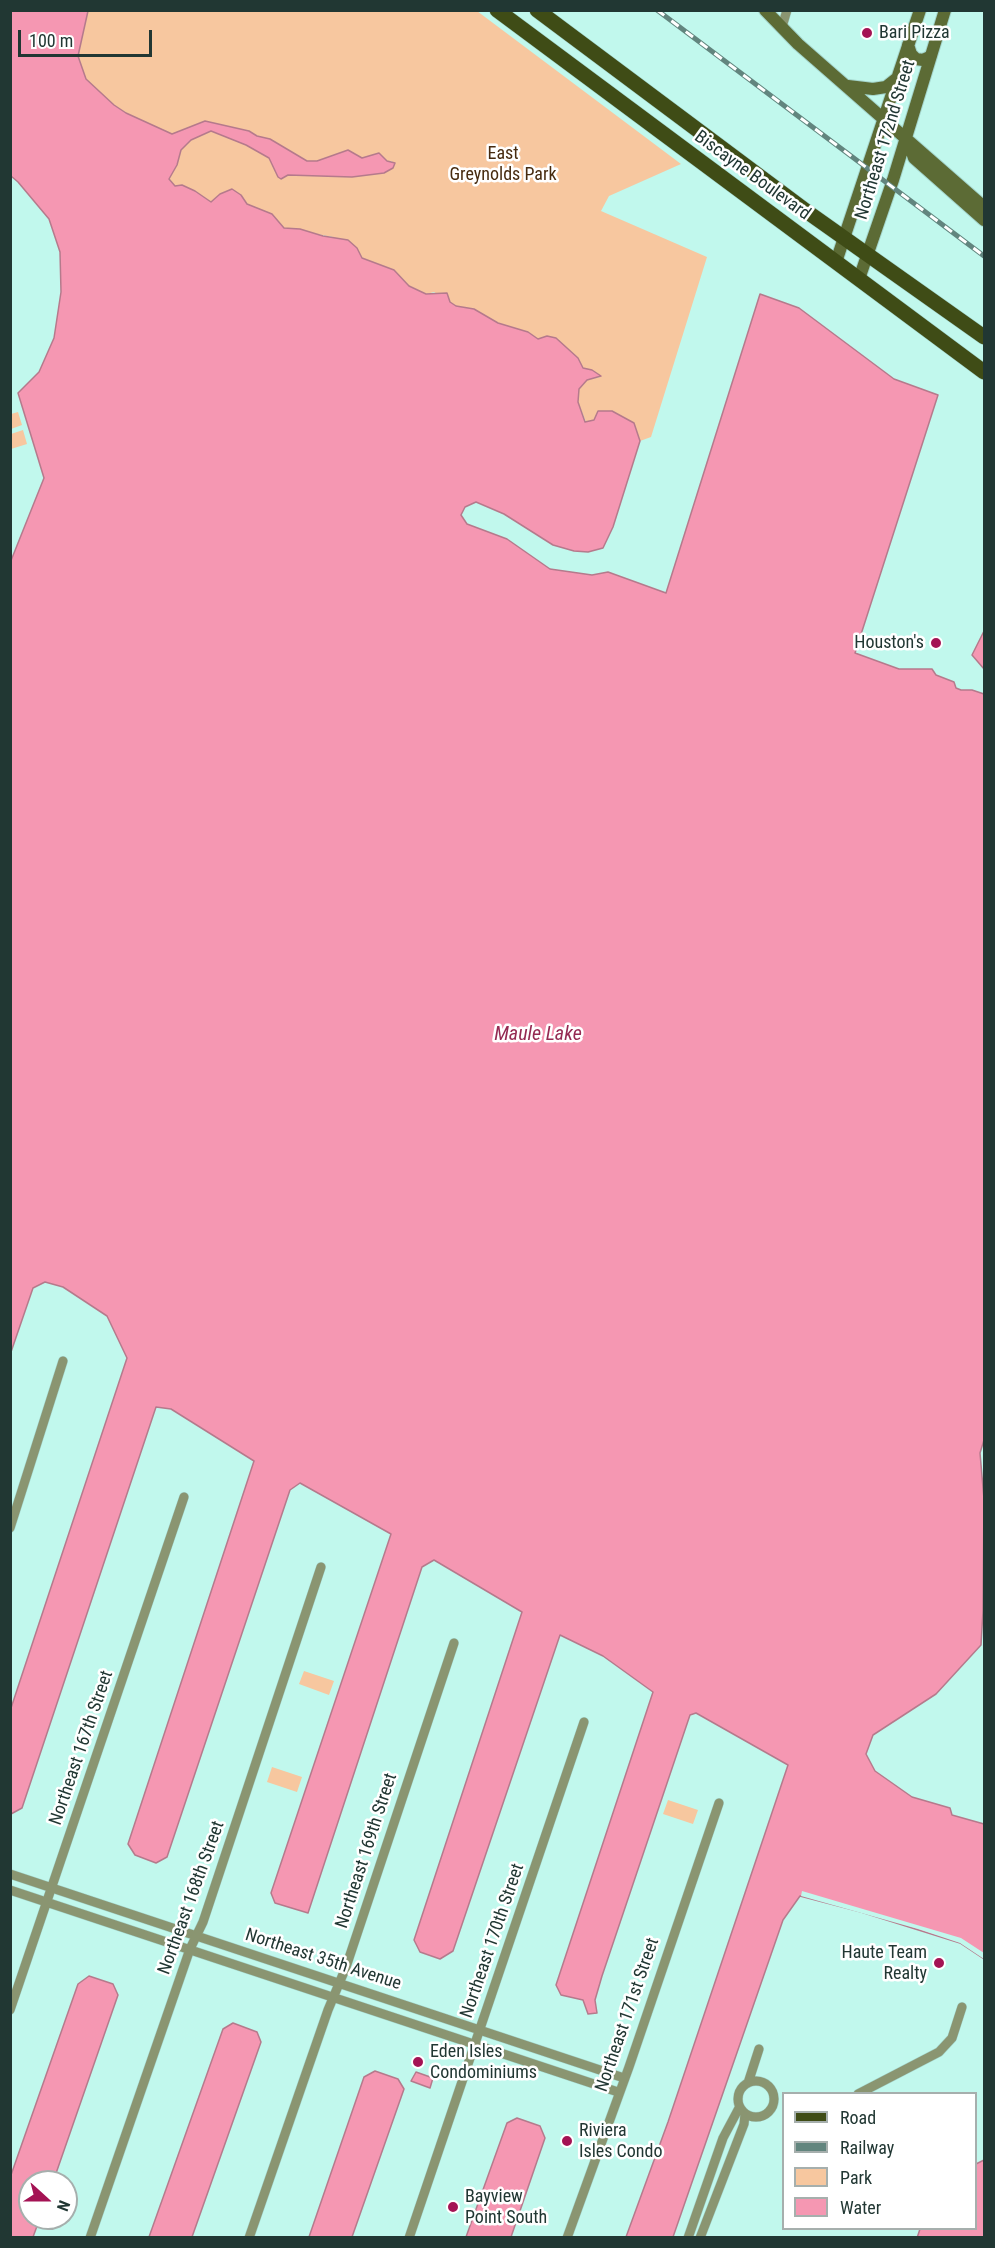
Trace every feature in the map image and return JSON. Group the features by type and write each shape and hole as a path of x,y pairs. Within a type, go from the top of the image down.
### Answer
{"main road":[{"name":"Biscayne Boulevard","path":"497,10 984,372"},
{"name":"Biscayne Boulevard","path":"537,10 844,238 984,337"}],"street":[{"path":"765,10 955,182 982,202"},
{"path":"782,27 787,10"},
{"name":"Northeast 172nd Street","path":"836,262 920,10"},
{"name":"Northeast 172nd Street","path":"860,279 945,10"},
{"path":"908,45 911,54 916,59 923,60 931,56"},
{"path":"901,66 913,65 919,70 923,81"},
{"path":"847,86 873,89 886,87 896,80"},
{"path":"906,137 914,158 984,220"},
{"path":"10,1528 63,1361"},
{"name":"Northeast 167th Street","path":"10,2010 184,1497"},
{"name":"Northeast 168th Street","path":"90,2238 190,1949 197,1935 321,1567"},
{"name":"Northeast 169th Street","path":"249,2238 454,1643"},
{"name":"Northeast 170th Street","path":"409,2238 584,1722"},
{"name":"Northeast 171st Street","path":"567,2238 719,1803"},
{"name":"Northeast 35th Avenue","path":"10,1874 624,2078"},
{"name":"Northeast 35th Avenue","path":"10,1890 618,2092"},
{"path":"862,2092 939,2052 951,2038 962,2007"},
{"path":"700,2238 744,2124 738,2096 748,2082 759,2049"},
{"path":"742,2111 754,2118 761,2117 771,2110 773,2104 773,2092 770,2087 759,2081 748,2082"},
{"path":"773,2104 782,2108"},
{"path":"688,2238 723,2138 742,2111"}],"green space":[{"name":"East Greynolds Park","path":"88,11 477,11 681,164 609,196 601,211 707,257 651,437 640,441 634,423 594,420 586,422 578,402 579,389 587,380 600,377 592,370 583,368 578,358 547,336 538,339 528,332 498,323 474,309 456,306 434,292 427,294 409,286 394,270 362,258 357,248 333,237 284,228 272,214 247,204 241,195 220,194 211,202 182,185 175,186 169,179 177,165 181,150 191,140 212,131 270,158 278,177 287,175 352,177 384,173 392,161 387,161 379,153 362,158 348,150 317,161 307,161 270,139 257,136 249,131 205,121 172,134 126,113 85,79 80,67 78,56"},
{"path":"18,412 22,425 11,429 11,414"},
{"path":"23,430 27,444 11,449 11,434"},
{"path":"304,1671 334,1681 329,1695 299,1684"},
{"path":"272,1767 302,1777 297,1792 267,1782"},
{"path":"668,1800 698,1810 693,1824 663,1814"}],"water":[{"name":"Maule Lake","path":"11,11 88,11 78,56 86,79 126,113 172,134 205,121 249,131 257,136 270,139 307,161 317,161 348,150 362,158 379,153 387,161 395,163 393,168 384,173 352,177 288,175 281,179 269,158 246,145 211,131 191,140 181,150 177,165 169,179 175,186 182,185 211,202 220,194 232,189 241,195 247,204 272,214 284,228 300,229 348,240 357,248 362,258 394,270 409,286 426,294 447,293 450,302 456,306 474,309 498,323 528,332 538,339 547,336 556,338 578,358 583,368 592,370 601,376 587,380 579,389 578,402 585,422 594,420 598,411 612,411 634,423 640,441 613,527 603,548 588,552 553,545 504,514 476,502 465,507 461,515 467,524 507,539 550,569 592,575 608,572 666,593 760,294 799,308 894,379 938,395 855,653 899,669 932,669 936,675 954,682 956,688 984,694 984,1440 980,1453 984,1499 983,1611 981,1645 936,1694 873,1735 866,1754 875,1771 912,1797 950,1808 952,1815 984,1824 984,1959 960,1943 861,1912 800,1896 783,1920 673,2237 626,2237 668,2122 788,1765 696,1713 690,1715 602,1976 595,2000 597,2013 588,2014 583,2000 561,1995 556,1985 653,1692 603,1656 560,1635 453,1951 440,1959 420,1952 414,1940 522,1612 434,1560 422,1567 308,1913 275,1903 271,1893 391,1534 300,1483 290,1490 167,1857 156,1863 135,1855 128,1844 254,1461 171,1409 156,1407 22,1808 11,1814 11,1708 127,1358 107,1316 63,1287 45,1282 33,1288 11,1352 10,563 44,478 18,393 39,372 54,338 61,292 60,252 49,219 11,176"},
{"path":"984,631 984,669 972,655"},
{"path":"89,1976 113,1984 118,1995 57,2170 18,2170 18,2230 36,2230 33,2237 11,2237 11,2175 78,1984"},
{"path":"233,2023 257,2032 261,2042 192,2237 149,2237 223,2029"},
{"path":"375,2071 398,2079 404,2089 352,2237 309,2237 364,2077"},
{"path":"416,2072 433,2078 430,2088 411,2081"},
{"path":"517,2118 540,2126 545,2138 511,2237 466,2237 507,2123"},
{"path":"984,2160 984,2237 917,2238 920,2230 977,2230 977,2164"}],"pier":[{"path":"802,1891 961,1938 984,1953 984,1959 960,1943 801,1896"}],"railway":[{"path":"657,10 984,256"}],"place":[{"name":"Bari Pizza","path":"867,33"},
{"name":"Houston's","path":"936,643"},
{"name":"Haute Team Realty","path":"939,1963"},
{"name":"Eden Isles Condominiums","path":"418,2062"},
{"name":"Riviera Isles Condo","path":"567,2141"},
{"name":"Bayview Point South","path":"453,2207"}]}
